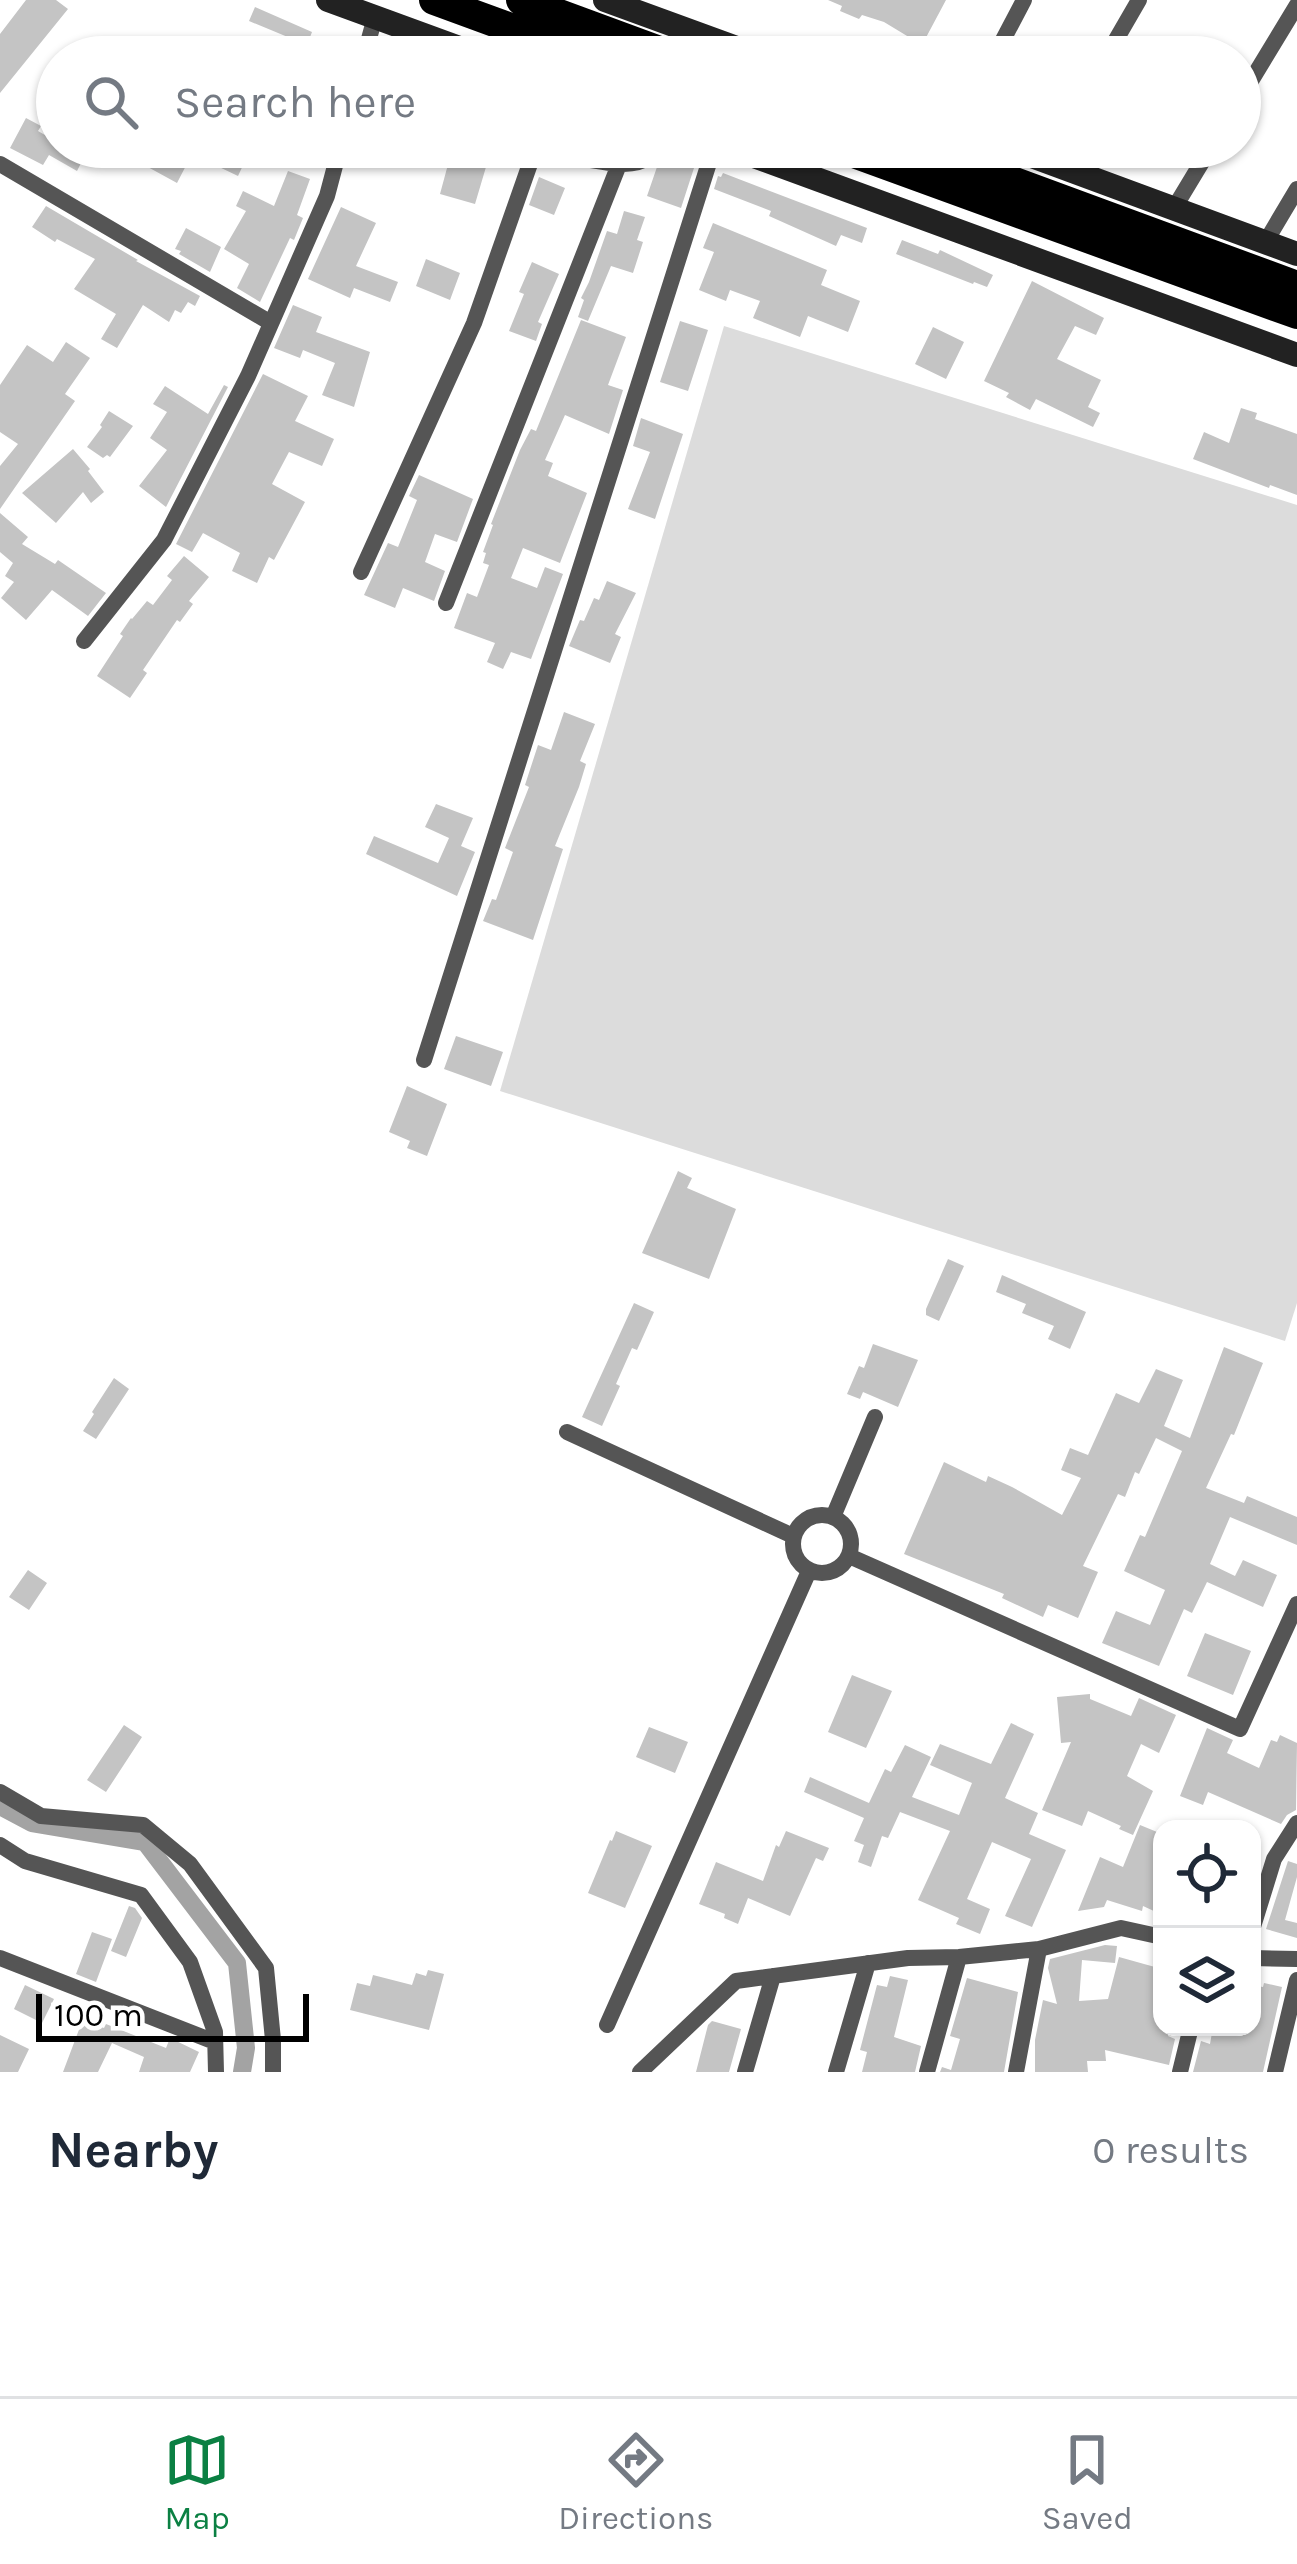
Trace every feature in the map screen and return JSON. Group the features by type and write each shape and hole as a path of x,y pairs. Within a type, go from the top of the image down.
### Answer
{"highway":[{"path":"434,0 533,36"},
{"path":"521,0 619,36"},
{"path":"895,168 1297,314"},
{"path":"977,168 1297,286"}],"street":[{"path":"328,0 427,36"},
{"path":"605,0 704,36"},
{"path":"1005,36 1024,0"},
{"path":"1118,36 1139,0"},
{"path":"1261,64 1297,5"},
{"path":"370,36 375,17"},
{"path":"0,164 272,323"},
{"path":"84,641 164,540 248,376 327,196 334,168"},
{"path":"361,572 474,323 526,168"},
{"path":"446,603 618,168"},
{"path":"424,1060 707,168"},
{"path":"786,168 1297,355"},
{"path":"1081,168 1173,210 1297,254"},
{"path":"1173,210 1198,168"},
{"path":"1265,243 1297,190"},
{"path":"832,1517 875,1417"},
{"path":"567,1432 793,1536"},
{"path":"832,1517 847,1529 849,1556 829,1573 809,1571 795,1556 793,1536 805,1520 832,1517"},
{"path":"849,1556 1240,1729 1297,1604"},
{"path":"607,2025 809,1571"},
{"path":"0,1792 41,1816 143,1825 190,1864 266,1968 272,2072"},
{"path":"1253,1928 1274,1859 1297,1823"},
{"path":"0,1845 25,1861 141,1895 190,1962 215,2032 216,2072"},
{"path":"640,2072 736,1981 908,1958 1040,1949 1121,1928 1153,1934"},
{"path":"1016,2072 1040,1949"},
{"path":"927,2072 959,1957"},
{"path":"0,1958 215,2042"},
{"path":"1261,1958 1297,1959"},
{"path":"836,2072 868,1963"},
{"path":"745,2072 773,1976"},
{"path":"1275,2072 1297,1980"},
{"path":"1180,2072 1189,2036"}],"shaded area":[{"path":"724,326 1297,505 1297,1303 1285,1341 500,1091"}],"building":[{"path":"26,0 56,0 68,9 46,36 36,36 36,49 0,93 0,34"},
{"path":"828,0 946,0 927,36 907,36 884,22 862,15 859,19 840,11 842,6"},
{"path":"255,7 312,32 310,36 285,36 249,21"},
{"path":"26,118 36,123 36,161 10,148"},
{"path":"150,168 185,168 177,183"},
{"path":"447,168 486,168 475,204 440,194"},
{"path":"657,168 694,168 681,208 647,196"},
{"path":"288,171 310,179 297,215 303,218 260,302 237,288 249,264 224,249 246,211 236,206 243,191 274,206"},
{"path":"723,173 867,228 862,243 841,235 836,246 769,216 771,211 714,189"},
{"path":"539,177 565,188 554,215 529,205"},
{"path":"46,206 200,296 195,306 188,302 181,313 175,310 169,322 143,305 117,348 101,339 116,314 74,289 95,259 32,227"},
{"path":"341,207 376,223 356,266 398,282 390,302 354,288 350,298 308,279"},
{"path":"624,211 645,217 633,273 611,266 588,321 578,317 581,298 607,231 617,234"},
{"path":"713,223 827,270 821,285 860,301 848,332 808,316 800,337 753,318 760,301 730,290 726,301 699,290 714,252 703,248"},
{"path":"186,228 221,247 210,272 175,249"},
{"path":"902,240 938,254 940,250 993,275 987,287 973,284 896,254"},
{"path":"426,259 460,273 450,300 416,286"},
{"path":"532,262 559,274 538,322 542,324 536,341 509,331"},
{"path":"1032,281 1104,318 1096,335 1075,326 1057,359 1101,380 1088,407 1100,413 1093,427 1036,399 1030,410 984,381"},
{"path":"293,305 322,317 316,332 370,352 354,407 322,395 335,363 303,350 300,358 274,348"},
{"path":"581,320 626,337 608,385 623,390 609,434 565,415 545,460 553,463 548,476 587,493 560,563 523,548 511,578 537,588 545,567 563,574 531,659 511,652 503,669 487,662 495,643 454,628 467,593 477,597 489,565 483,563 483,552 491,524 520,450 531,429 536,431"},
{"path":"680,321 708,330 688,391 660,382"},
{"path":"933,327 964,342 946,379 915,364"},
{"path":"66,342 90,358 65,394 75,401 0,509 0,466 18,444 0,432 0,385 27,345 53,362"},
{"path":"263,374 308,396 295,421 334,439 322,466 289,452 272,484 305,502 257,583 232,571 240,553 203,533 192,552 176,544"},
{"path":"224,385 228,387 166,507 139,486 167,450 150,438 167,412 153,404 165,386 208,414"},
{"path":"1241,408 1257,413 1255,419 1297,434 1297,495 1193,459 1204,432 1229,443"},
{"path":"109,411 133,426 110,457 103,458 87,447"},
{"path":"641,418 683,434 655,519 628,509 650,452 633,446"},
{"path":"73,449 104,492 91,503 83,492 56,523 22,493"},
{"path":"419,475 473,499 457,542 435,534 425,562 445,571 434,601 403,588 395,608 364,595 388,543 398,547 417,500 409,496"},
{"path":"0,513 28,537 22,544 55,564 58,560 106,593 88,616 52,590 26,620 1,598 14,582 5,576 13,563 0,552"},
{"path":"184,556 209,577 143,670 147,673 130,698 97,676 131,618 147,601 153,605 172,580 167,576"},
{"path":"607,581 636,593 615,634 621,637 610,663 569,646 580,620 584,621 594,598 599,600"},
{"path":"564,712 595,724 580,761 586,764 579,787 555,846 563,849 533,940 483,921 513,852 505,848 529,787 525,785 538,745 551,750"},
{"path":"436,804 473,818 461,846 475,852 457,896 366,854 374,836 438,863 449,838 425,827"},
{"path":"456,1036 503,1052 491,1086 444,1069"},
{"path":"407,1086 447,1104 427,1156 407,1148 410,1141 389,1132"},
{"path":"678,1171 692,1178 687,1188 736,1209 709,1279 642,1253"},
{"path":"948,1259 964,1266 939,1321 926,1315 926,1309"},
{"path":"1002,1275 1086,1312 1070,1349 1048,1339 1054,1326 1022,1313 1026,1304 996,1292"},
{"path":"634,1303 654,1312 637,1350 632,1348 602,1426 582,1417"},
{"path":"873,1344 918,1360 898,1407 863,1392 860,1399 847,1394"},
{"path":"1224,1347 1263,1363 1206,1488 1244,1503 1247,1496 1297,1517 1297,1545 1230,1517 1210,1564 1235,1576 1243,1560 1277,1575 1263,1607 1207,1582 1192,1613 1184,1609 1159,1666 1102,1643 1116,1611 1150,1625 1165,1590 1124,1571 1140,1535 1145,1537 1182,1451 1156,1438 1125,1497 1118,1494 1083,1566 1098,1572 1078,1618 1048,1605 1043,1617 1002,1598 1004,1594 904,1554 944,1462 986,1482 988,1476 1062,1515 1081,1478 1061,1470 1070,1448 1088,1455 1116,1393 1139,1403 1156,1369 1183,1380 1164,1426 1190,1438"},
{"path":"114,1378 129,1389 96,1439 83,1431"},
{"path":"28,1570 47,1583 29,1610 9,1597"},
{"path":"1205,1633 1251,1651 1233,1695 1187,1676"},
{"path":"852,1675 892,1691 866,1748 828,1732"},
{"path":"1090,1694 1090,1699 1131,1716 1139,1698 1176,1715 1159,1753 1141,1744 1127,1776 1153,1791 1133,1835 1088,1811 1082,1826 1042,1810 1071,1742 1061,1743 1057,1697"},
{"path":"1011,1723 1034,1734 1005,1798 1038,1813 1029,1834 1066,1850 1032,1927 1005,1916 1031,1859 992,1842 967,1899 990,1909 980,1934 956,1924 959,1918 918,1900 950,1831 900,1812 888,1838 882,1836 871,1867 858,1862 864,1845 854,1841 864,1818 804,1792 810,1777 869,1803 885,1769 891,1772 905,1745 931,1757 912,1797 959,1815 972,1783 930,1765 940,1744 991,1764"},
{"path":"124,1725 142,1737 106,1792 87,1780"},
{"path":"649,1727 688,1742 675,1773 636,1757"},
{"path":"1207,1728 1233,1740 1227,1753 1259,1768 1271,1740 1277,1742 1280,1735 1297,1743 1296,1810 1281,1824 1208,1792 1203,1805 1180,1796"},
{"path":"1140,1825 1153,1830 1153,1911 1107,1900 1104,1907 1078,1911 1100,1857 1123,1867"},
{"path":"616,1831 652,1846 625,1908 588,1893"},
{"path":"786,1831 829,1848 823,1861 816,1858 790,1916 748,1898 738,1924 699,1904 716,1862 763,1881"},
{"path":"1288,1861 1297,1864 1297,1877 1285,1920 1297,1923 1297,1938 1266,1929"},
{"path":"129,1906 142,1918 126,1957 111,1951"},
{"path":"92,1932 112,1939 96,1982 76,1974"},
{"path":"1117,1946 1115,1963 1082,1960 1079,2001 1108,1999 1119,1957 1153,1966 1153,2036 1175,2039 1169,2065 1105,2050 1106,2061 1087,2061 1088,2072 1035,2072 1043,2000 1057,2004 1050,1959"},
{"path":"428,1970 444,1974 429,2030 350,2010 357,1983 370,1986 373,1975 412,1985 416,1973 426,1976"},
{"path":"890,1976 908,1980 894,2037 921,2046 915,2072 862,2072 867,2052 860,2050 877,1985 887,1987"},
{"path":"967,1978 1018,1992 1004,2072 940,2072 942,2067 951,2070 960,2039 950,2036"},
{"path":"1264,1983 1282,1987 1263,2072 1193,2072 1201,2041 1210,2044 1211,2036 1261,2036"},
{"path":"25,1985 54,1999 42,2023 14,2009"},
{"path":"83,2019 166,2048 170,2038 199,2052 190,2072 139,2072 144,2057 112,2043 98,2072 63,2072"},
{"path":"712,2021 741,2029 729,2072 696,2072"},
{"path":"0,2035 29,2049 18,2072 0,2072"}],"waterway":[{"path":"0,1806 32,1823 145,1842 237,1963 246,2048 242,2072"}]}
